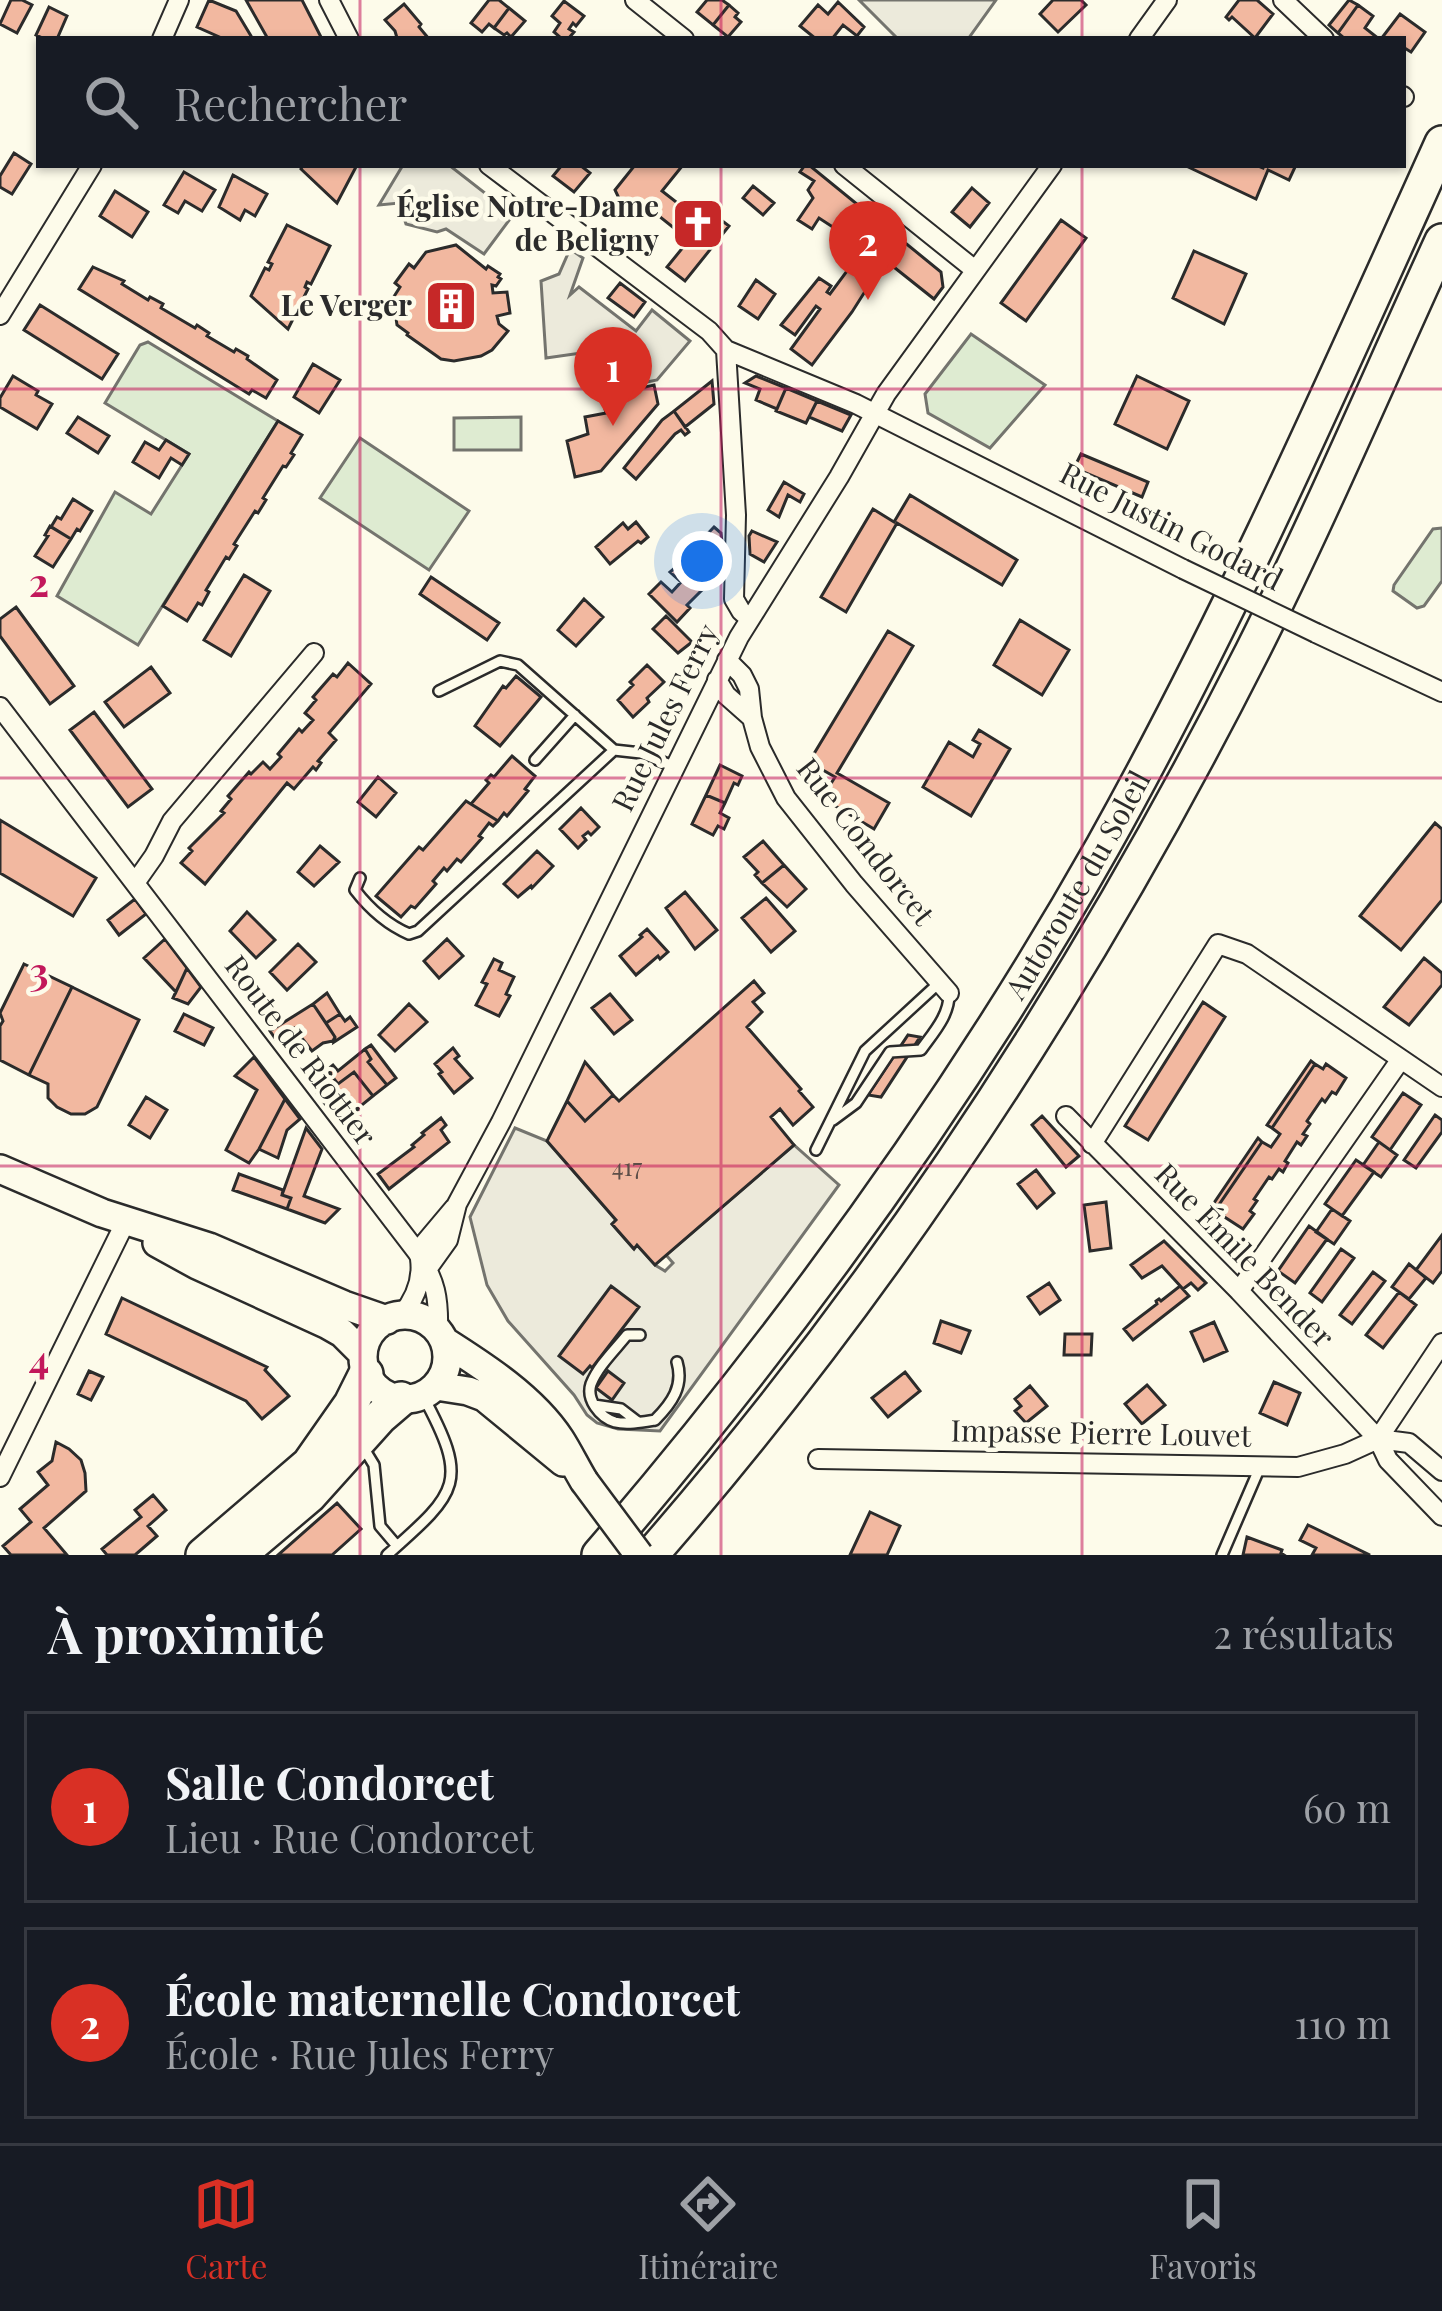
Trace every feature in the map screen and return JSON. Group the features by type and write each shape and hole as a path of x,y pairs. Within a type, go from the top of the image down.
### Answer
{"highway":[{"name":"Autoroute du Soleil","path":"599,1555 777,1336 896,1174 1065,911 1223,616 1442,143"},
{"name":"Autoroute du Soleil","path":"655,1555 825,1343 941,1181 1025,1055 1122,894 1252,651 1442,241"},
{"path":"203,1555 309,1464 351,1404 365,1364"},
{"path":"239,1555 309,1496 360,1441 420,1394"}],"main road":[{"path":"0,1169 113,1219 197,1265 342,1333 380,1391 420,1394 455,1388 484,1397 583,1480"},
{"path":"113,1219 209,1247 344,1305 394,1318 422,1319 538,1414 638,1555"},
{"path":"365,1364 370,1334 394,1318"},
{"path":"420,1394 446,1365 441,1336"}],"street":[{"path":"163,36 178,0"},
{"path":"329,0 348,36"},
{"path":"635,0 680,36"},
{"path":"1141,36 1166,0"},
{"path":"1283,0 1321,36"},
{"path":"0,315 90,168"},
{"path":"493,168 709,331 725,350 874,413"},
{"path":"848,168 975,270"},
{"name":"Rue Jules Ferry","path":"421,1258 448,1240 457,1204 750,619 874,413 1050,168"},
{"path":"725,350 736,515 734,599 750,619"},
{"name":"Rue Justin Godard","path":"874,413 1183,569 1442,692"},
{"path":"135,884 172,821 314,653"},
{"name":"Rue Condorcet","path":"728,660 749,688 752,718 770,769 796,813 945,987"},
{"name":"Rue Condorcet","path":"717,680 725,694 752,718"},
{"name":"Route de Riottier","path":"0,706 421,1258 435,1282 441,1336"},
{"path":"1092,1144 1218,944 1247,954 1442,1087"},
{"path":"1239,1291 1401,1059"},
{"name":"Rue Émile Bender","path":"1066,1116 1239,1291 1378,1439 1388,1460 1442,1516"},
{"path":"0,1477 113,1219"},
{"path":"394,1318 413,1299 421,1278 421,1258"},
{"path":"1378,1439 1442,1343"},
{"name":"Rue Émile Bender","path":"1378,1439 1409,1443 1442,1471"},
{"name":"Impasse Pierre Louvet","path":"818,1459 1298,1468 1378,1439"}],"lane":[{"path":"439,691 500,662 518,665 614,750 640,753 675,767"},
{"path":"535,760 575,715"},
{"path":"360,878 356,890 361,897 396,928 418,932 614,750"},
{"path":"815,1150 865,1052 945,987 950,1002 921,1050 890,1052 856,1103 829,1123"},
{"path":"640,1335 627,1335 590,1387 593,1405 616,1422 655,1420 676,1393 681,1377 677,1362"},
{"path":"387,1555 436,1510 452,1469 440,1429 420,1394"},
{"path":"360,1441 374,1465 380,1526 397,1546"},
{"path":"1222,1555 1260,1467"}],"green space":[{"path":"971,334 1045,385 990,448 928,413 925,394"},
{"path":"148,342 278,421 138,645 57,596 115,492 151,514 189,454 105,403 140,345"},
{"path":"521,417 521,450 454,450 454,418"},
{"path":"360,438 469,511 429,570 320,498"},
{"path":"1442,528 1442,581 1424,606 1417,608 1393,591 1394,585 1433,529"}],"shaded area":[{"path":"859,0 996,0 970,36 895,36"},
{"path":"401,168 453,168 513,215 484,254 446,229 437,232 406,224 399,203 379,205"},
{"path":"570,249 583,258 570,295 579,287 636,331 652,310 690,341 657,380 642,383 633,370 581,353 546,358 541,281 559,274"},
{"path":"515,1128 547,1141 616,1220 612,1224 633,1248 637,1245 665,1271 673,1263 666,1255 794,1145 839,1185 660,1431 618,1429 587,1415 508,1321 487,1285 470,1217"}],"building":[{"path":"11,0 32,5 17,33 0,24"},
{"path":"209,0 236,11 251,36 217,36 197,27"},
{"path":"246,0 302,0 320,36 266,36"},
{"path":"489,0 499,0 509,8 494,28 489,24 482,32 471,23"},
{"path":"707,0 729,5 713,25 697,12"},
{"path":"1053,0 1081,0 1086,5 1058,32 1040,14"},
{"path":"1239,0 1257,0 1273,14 1256,36 1226,17"},
{"path":"1349,0 1358,5 1338,33 1329,25"},
{"path":"564,1 584,16 576,26 573,23 571,36 559,36 554,32 560,23 552,16"},
{"path":"838,2 864,27 857,36 843,25 834,36 812,36 800,26 818,5 828,14"},
{"path":"404,4 426,36 396,36 385,20"},
{"path":"729,5 741,22 729,36 713,25"},
{"path":"1358,5 1373,16 1365,28 1375,36 1338,33"},
{"path":"49,7 67,16 58,36 36,35"},
{"path":"509,8 525,21 512,36 494,28"},
{"path":"1400,14 1425,32 1411,52 1406,49 1406,36 1383,36"},
{"path":"14,153 31,164 12,194 0,187 0,176"},
{"path":"302,168 355,168 337,203"},
{"path":"560,168 584,168 590,173 574,192 553,176"},
{"name":"Église Notre-Dame de Beligny","path":"633,168 681,168 662,191 703,223 712,213 729,226 685,281 667,267 689,240 649,208 644,214 624,209 615,190"},
{"path":"813,168 863,209 845,235 819,218 812,229 798,220 813,198 808,190 814,181 800,172"},
{"path":"1190,168 1295,168 1289,180 1268,170 1256,199"},
{"path":"184,172 215,190 202,211 185,201 178,213 164,205"},
{"path":"233,175 267,194 255,216 245,210 240,220 219,207"},
{"path":"753,186 774,203 763,215 743,198"},
{"path":"972,188 989,203 970,227 952,212"},
{"path":"115,191 148,212 132,237 100,216"},
{"path":"866,211 941,272 943,287 934,299 885,260 812,365 791,349 820,309 816,306 795,335 781,325 819,278 831,286 830,294 867,244 851,231"},
{"path":"1061,220 1086,238 1026,321 1001,303"},
{"path":"287,225 330,246 311,284 307,282 288,329 251,296 265,268 269,270 272,264 268,262"},
{"name":"Le Verger","path":"456,245 500,274 496,286 492,285 493,293 507,292 510,313 497,316 508,331 492,350 454,361 441,359 397,325 393,298 400,287 395,283 409,264 414,268 426,252"},
{"path":"1194,251 1246,274 1224,324 1173,298"},
{"path":"93,267 248,356 277,380 266,398 252,390 249,394 79,289"},
{"path":"756,280 775,294 758,319 739,306"},
{"path":"620,283 645,302 634,317 608,298"},
{"path":"40,305 118,354 102,379 24,330"},
{"path":"313,364 340,380 319,413 294,397"},
{"path":"13,376 52,404 37,429 0,407"},
{"path":"756,376 786,388 777,409 756,400 760,389 745,383"},
{"path":"1137,376 1189,401 1167,449 1115,424"},
{"path":"712,381 714,404 685,427 674,411"},
{"path":"654,385 658,404 601,471 575,477 567,441 588,434 585,417 606,413 602,397"},
{"path":"786,388 817,401 806,423 776,411"},
{"path":"817,401 851,415 842,431 809,417"},
{"path":"674,411 689,432 675,434 636,479 624,468"},
{"path":"78,417 109,436 98,453 67,433"},
{"path":"278,421 302,435 294,455 234,544 229,559 226,557 202,605 198,603 187,621 163,606"},
{"path":"166,440 189,454 182,465 171,458 159,478 133,462 145,442 159,450"},
{"path":"1081,454 1148,482 1142,497 1074,468"},
{"path":"784,482 804,494 800,502 788,495 779,517 768,510"},
{"path":"910,495 1017,560 1002,585 897,523 846,612 821,597 873,509 894,522"},
{"path":"73,499 92,511 71,539 51,527"},
{"path":"636,522 648,537 610,564 596,547 623,523 628,529"},
{"path":"50,526 71,539 53,567 35,556"},
{"path":"714,527 722,542 688,577 677,566"},
{"path":"752,531 777,542 764,562 750,554"},
{"path":"677,566 702,590 677,622 649,594 661,582 672,592 681,582 670,572"},
{"path":"244,575 270,591 231,656 204,640"},
{"path":"431,577 499,623 487,640 420,594"},
{"path":"584,599 603,617 576,646 558,630"},
{"path":"16,607 74,686 50,704 0,636 0,619"},
{"path":"666,616 692,642 678,653 653,629"},
{"path":"1020,620 1069,650 1042,695 994,665"},
{"path":"888,631 913,646 837,773 889,803 874,829 822,798 835,777 809,762"},
{"path":"348,663 371,684 329,733 336,740 316,770 313,767 294,789 287,783 205,884 181,863 192,851 189,848 224,813 231,799 228,796 249,772 263,762 270,769 299,729 302,732 313,720 305,713 316,700 313,697"},
{"path":"647,665 664,682 633,717 618,700"},
{"path":"151,667 170,693 124,727 105,702"},
{"path":"516,676 541,697 500,746 475,726 503,686"},
{"path":"94,712 152,789 128,807 70,730"},
{"path":"979,730 1010,749 971,816 923,787 949,742 973,757 980,744 973,740"},
{"path":"512,756 535,776 528,791 498,821 471,804 489,783 486,780"},
{"path":"720,765 742,776 725,803 706,795"},
{"path":"378,777 396,793 376,817 358,802"},
{"path":"706,795 725,803 720,813 729,818 724,829 718,826 713,835 692,824"},
{"path":"466,801 498,821 493,826 489,823 461,862 457,859 447,871 444,868 415,908 411,906 401,917 376,896"},
{"path":"581,808 599,827 583,836 586,840 578,848 560,829"},
{"path":"0,820 96,878 73,916 0,873"},
{"path":"1435,823 1442,829 1442,900 1401,950 1360,916"},
{"path":"763,841 784,865 762,883 744,857"},
{"path":"320,846 339,862 314,886 298,872"},
{"path":"537,851 553,866 518,897 504,884"},
{"path":"784,865 806,889 787,907 762,883"},
{"path":"685,892 717,930 695,949 666,908"},
{"path":"766,898 795,931 771,952 742,918"},
{"path":"135,899 146,914 119,935 108,920"},
{"path":"247,912 275,940 256,958 230,931"},
{"path":"647,929 668,952 636,975 620,956"},
{"path":"165,939 187,968 176,992 144,958"},
{"path":"447,939 463,956 439,978 424,961"},
{"path":"298,944 316,962 287,990 270,972"},
{"path":"1424,958 1442,973 1442,985 1409,1025 1384,1007"},
{"path":"494,959 502,963 499,970 514,977 499,1016 476,1005"},
{"path":"24,964 72,987 29,1075 0,1060 0,1013"},
{"path":"187,968 201,987 188,1004 173,998"},
{"path":"754,981 764,993 753,1002 762,1012 747,1027 813,1107 793,1125 780,1109 771,1117 794,1145 655,1265 612,1224 616,1220 547,1141 567,1101 585,1121 613,1095 619,1101"},
{"path":"72,987 139,1020 97,1107 85,1114 57,1107 48,1098 48,1084 29,1075"},
{"path":"327,993 340,1014 326,1023 313,1004"},
{"path":"610,994 632,1020 614,1034 592,1008"},
{"path":"1203,1002 1225,1017 1148,1140 1125,1126"},
{"path":"313,1004 335,1037 333,1041 312,1051 294,1028 277,1041 270,1031"},
{"path":"409,1004 427,1022 395,1051 379,1035"},
{"path":"184,1014 213,1028 204,1045 175,1031"},
{"path":"340,1014 345,1021 350,1017 357,1027 334,1042 326,1023"},
{"path":"908,1035 920,1037 881,1097 868,1095"},
{"path":"371,1045 396,1078 387,1085 368,1062 365,1049"},
{"path":"453,1048 459,1056 455,1059 472,1078 454,1093 435,1064"},
{"path":"365,1049 368,1062 387,1085 373,1096 354,1072 338,1084 327,1070 333,1065 338,1071"},
{"path":"254,1057 285,1099 249,1163 226,1150 257,1090 235,1076"},
{"path":"1311,1061 1315,1064 1272,1128 1267,1125"},
{"path":"585,1062 613,1095 585,1121 567,1101"},
{"path":"1315,1064 1323,1069 1326,1064 1346,1078 1336,1094 1332,1092 1325,1102 1322,1099 1307,1121 1310,1124 1303,1134 1307,1136 1301,1145 1297,1142 1283,1172 1279,1169 1269,1177 1243,1229 1223,1216 1226,1211 1218,1206 1262,1142 1271,1147 1278,1137 1272,1128"},
{"path":"327,1070 338,1084 354,1072 373,1096 357,1109 345,1095 329,1109 310,1084"},
{"path":"1403,1093 1421,1105 1390,1150 1372,1137"},
{"path":"146,1097 167,1110 150,1138 129,1125"},
{"path":"285,1099 300,1119 287,1130 278,1158 259,1149"},
{"path":"1435,1115 1442,1120 1442,1132 1416,1168 1404,1160"},
{"path":"1042,1116 1079,1156 1066,1167 1032,1125"},
{"path":"441,1118 446,1125 441,1130 449,1142 389,1189 378,1174 414,1147 422,1133"},
{"path":"306,1128 322,1149 304,1196 339,1209 325,1223 287,1209 291,1198 282,1195"},
{"path":"1258,1138 1262,1142 1218,1206 1214,1203"},
{"path":"1379,1142 1397,1155 1381,1177 1363,1165"},
{"path":"1356,1160 1374,1172 1342,1216 1325,1204"},
{"path":"1036,1170 1054,1193 1037,1208 1018,1184"},
{"path":"239,1174 283,1190 282,1195 291,1198 287,1209 233,1190"},
{"path":"1106,1202 1111,1248 1090,1251 1084,1205"},
{"path":"1332,1209 1350,1221 1334,1244 1316,1232"},
{"path":"1309,1226 1327,1239 1295,1283 1278,1271"},
{"path":"1442,1235 1442,1271 1433,1283 1416,1270"},
{"path":"1164,1241 1206,1283 1198,1290 1191,1283 1183,1289 1162,1266 1142,1278 1131,1265"},
{"path":"1341,1249 1354,1258 1322,1302 1310,1293"},
{"path":"1409,1264 1426,1278 1409,1299 1392,1287"},
{"path":"1373,1272 1385,1281 1352,1324 1340,1315"},
{"path":"1049,1283 1060,1300 1040,1314 1028,1297"},
{"path":"611,1286 639,1307 583,1374 559,1356"},
{"path":"1180,1286 1189,1296 1133,1340 1124,1329"},
{"path":"1399,1292 1416,1305 1383,1348 1366,1335"},
{"path":"122,1298 267,1367 289,1396 262,1419 246,1401 106,1334"},
{"path":"941,1321 970,1331 961,1353 934,1343"},
{"path":"1214,1322 1227,1351 1204,1361 1191,1332"},
{"path":"1065,1334 1092,1334 1091,1355 1064,1355"},
{"path":"89,1371 103,1377 91,1400 78,1394"},
{"path":"608,1371 624,1383 612,1400 596,1388"},
{"path":"905,1372 920,1391 888,1417 872,1398"},
{"path":"1274,1382 1300,1393 1287,1425 1260,1413"},
{"path":"1147,1385 1165,1405 1142,1424 1125,1404"},
{"path":"1030,1386 1047,1406 1026,1423 1015,1411 1021,1406 1015,1399"},
{"path":"56,1442 81,1460 85,1473 86,1491 44,1528 67,1555 11,1555 3,1546 31,1522 20,1509 48,1485 38,1472 52,1461"},
{"path":"153,1495 166,1510 148,1526 157,1536 135,1555 107,1555 102,1549 141,1517 135,1510"},
{"path":"337,1503 361,1529 332,1555 278,1555"},
{"path":"870,1512 900,1526 887,1555 850,1555"},
{"path":"1308,1525 1370,1555 1312,1555 1316,1548 1300,1540"},
{"path":"1247,1537 1282,1550 1284,1555 1243,1555"}],"place":[{"name":"Église Notre-Dame de Beligny","path":"698,224"},
{"name":"École maternelle Condorcet","path":"868,300"},
{"name":"Le Verger","path":"451,306"},
{"name":"Salle Condorcet","path":"613,426"}]}
